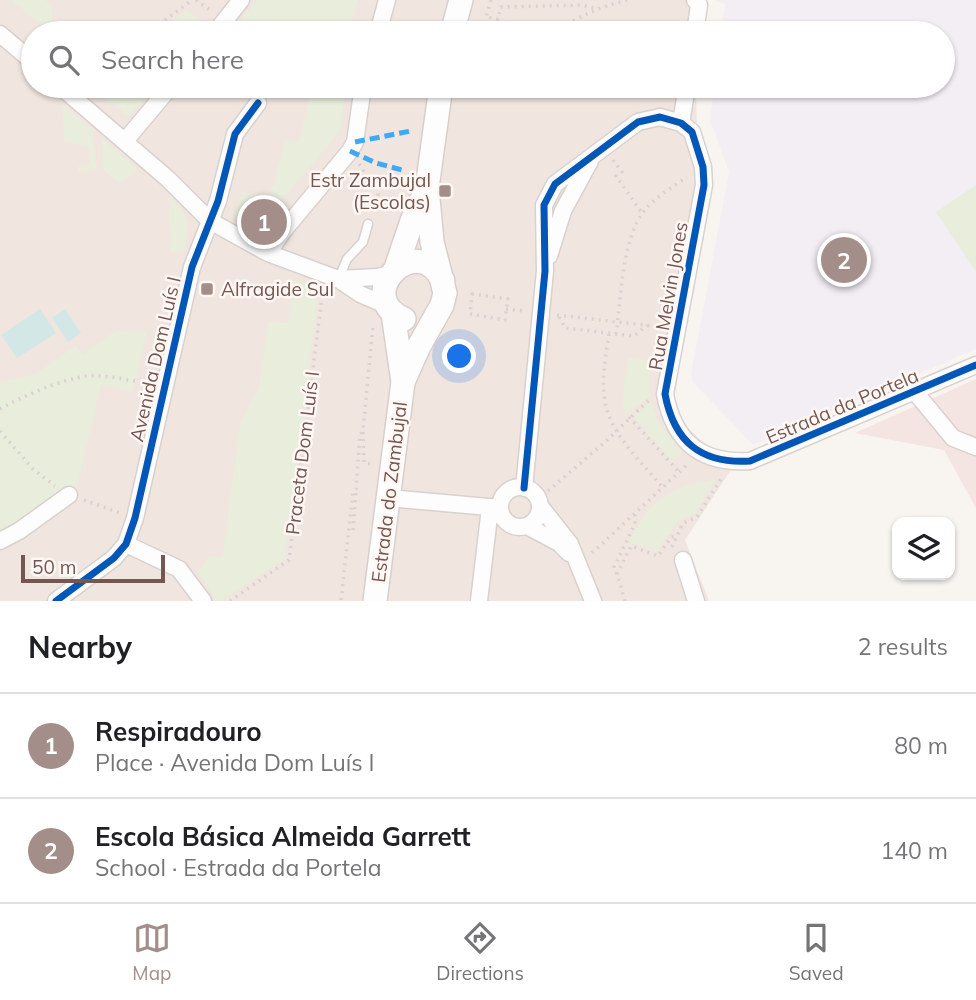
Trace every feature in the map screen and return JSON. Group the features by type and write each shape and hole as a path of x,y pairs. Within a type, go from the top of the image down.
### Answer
{"street":[{"path":"224,21 241,0"},
{"path":"381,21 387,0"},
{"path":"455,21 461,0"},
{"path":"695,0 699,5 697,21"},
{"path":"0,34 21,52"},
{"path":"74,98 168,179 210,221 268,253 331,277 360,293 385,313 417,321 425,320 439,310"},
{"path":"125,141 161,98"},
{"path":"268,253 350,151 355,142 361,98"},
{"name":"Estrada do Zambujal","path":"375,601 403,382 444,299 443,282 432,242 427,188 439,98"},
{"path":"524,488 545,271 563,211 593,156 638,122 660,117 681,123 685,98"},
{"name":"Avenida Dom Luís I","path":"56,601 114,558 126,544 135,518 192,267 218,201 235,134 257,103"},
{"name":"Rua Melvin Jones","path":"681,123 692,132 704,167 704,185 665,394 669,414 682,439 700,452 725,461"},
{"name":"Estrada do Zambujal","path":"403,382 385,313 384,290 427,188"},
{"path":"331,277 377,277 411,262 420,262 434,269 443,282"},
{"name":"Estrada da Portela","path":"725,461 750,461 976,365"},
{"path":"915,392 953,438 976,447"},
{"path":"479,601 495,508 506,494 517,488 530,490 562,533 593,601"},
{"path":"0,541 19,531 69,495"},
{"path":"388,498 495,508 508,523 520,527 527,526 537,518 539,502"},
{"path":"527,526 559,543 577,563"},
{"path":"126,544 179,569 202,601"},
{"path":"682,560 696,601"}],"lane":[{"path":"331,277 363,242 368,224"}],"path":[{"path":"164,21 192,0"},
{"path":"491,0 486,17 498,19 501,7 582,5 596,9"},
{"path":"591,0 596,9"},
{"path":"571,21 596,9 626,0"},
{"path":"350,151 378,194 368,224"},
{"path":"622,172 616,176 642,213"},
{"path":"616,334 628,249 642,213 687,177"},
{"path":"472,294 508,299 505,320 470,314 472,294"},
{"path":"362,458 363,430 385,313"},
{"path":"558,315 565,328 610,334 634,336 647,325"},
{"path":"578,317 678,329"},
{"path":"610,334 604,371 608,415 663,488"},
{"path":"0,409 19,399 85,376 109,376 165,387"},
{"path":"539,502 652,396"},
{"path":"577,563 679,473 629,417"},
{"path":"354,530 360,435 363,430"},
{"path":"0,431 33,469 69,495 135,518"},
{"path":"682,560 667,557 683,523 697,517 725,461"},
{"path":"334,601 341,601 353,493 356,489"},
{"path":"625,601 614,567 635,524 635,513"},
{"path":"617,574 631,546 659,556 671,537 676,536"}],"shaded area":[{"path":"0,0 694,0 695,21 21,21 21,98 696,98 698,186 660,403 732,468 685,540 709,601 0,601"},
{"path":"714,0 976,0 976,349 753,445 692,381 691,374 729,172 710,120 713,98 955,98 955,21 723,21 725,4"},
{"path":"40,309 56,333 17,358 1,335"},
{"path":"65,309 81,333 68,342 52,318"},
{"path":"976,379 976,508 944,450 855,433"}],"green space":[{"path":"11,0 45,0 52,5 52,21 37,21"},
{"path":"257,0 358,0 352,21 241,21"},
{"path":"186,10 201,21 173,21"},
{"path":"106,98 146,98 129,117"},
{"path":"310,98 344,98 340,131 269,215 274,223 266,234 259,233 234,214 242,192 270,196 285,140 299,142"},
{"path":"62,104 93,130 96,170 78,172 78,166 90,165 89,147 64,141"},
{"path":"102,138 138,170 120,183 103,170"},
{"path":"976,185 976,272 936,212"},
{"path":"169,196 185,214 187,236 183,252 170,253"},
{"path":"293,279 319,288 285,559 216,601 198,572 209,556 222,558 241,421 259,387 268,322 288,323"},
{"path":"115,331 147,332 133,392 101,385 77,487 67,486 41,509 0,532 0,382 35,374 76,346 83,354"},
{"path":"628,358 649,360 650,396 626,415 623,394"},
{"path":"650,401 658,421 682,452 672,462 634,417"},
{"path":"716,480 695,514 678,521 656,552 629,542 644,515 663,498 686,486"}],"marked path":[{"path":"355,142 411,131"},
{"path":"350,151 376,163 406,171"}],"cycle path":[{"path":"56,601 114,558 126,544 135,518 192,267 218,201 235,134 258,103"},
{"path":"524,488 545,271 544,205 555,184 638,122 660,117 681,123 692,132 703,167 704,185 665,394 675,425 692,447 717,459 750,461 976,365"}],"place":[{"name":"Estr Zambujal (Escolas)","path":"445,191"},
{"name":"Respiradouro","path":"264,222"},
{"name":"Escola Básica Almeida Garrett","path":"844,260"},
{"name":"Alfragide Sul","path":"207,289"}]}
